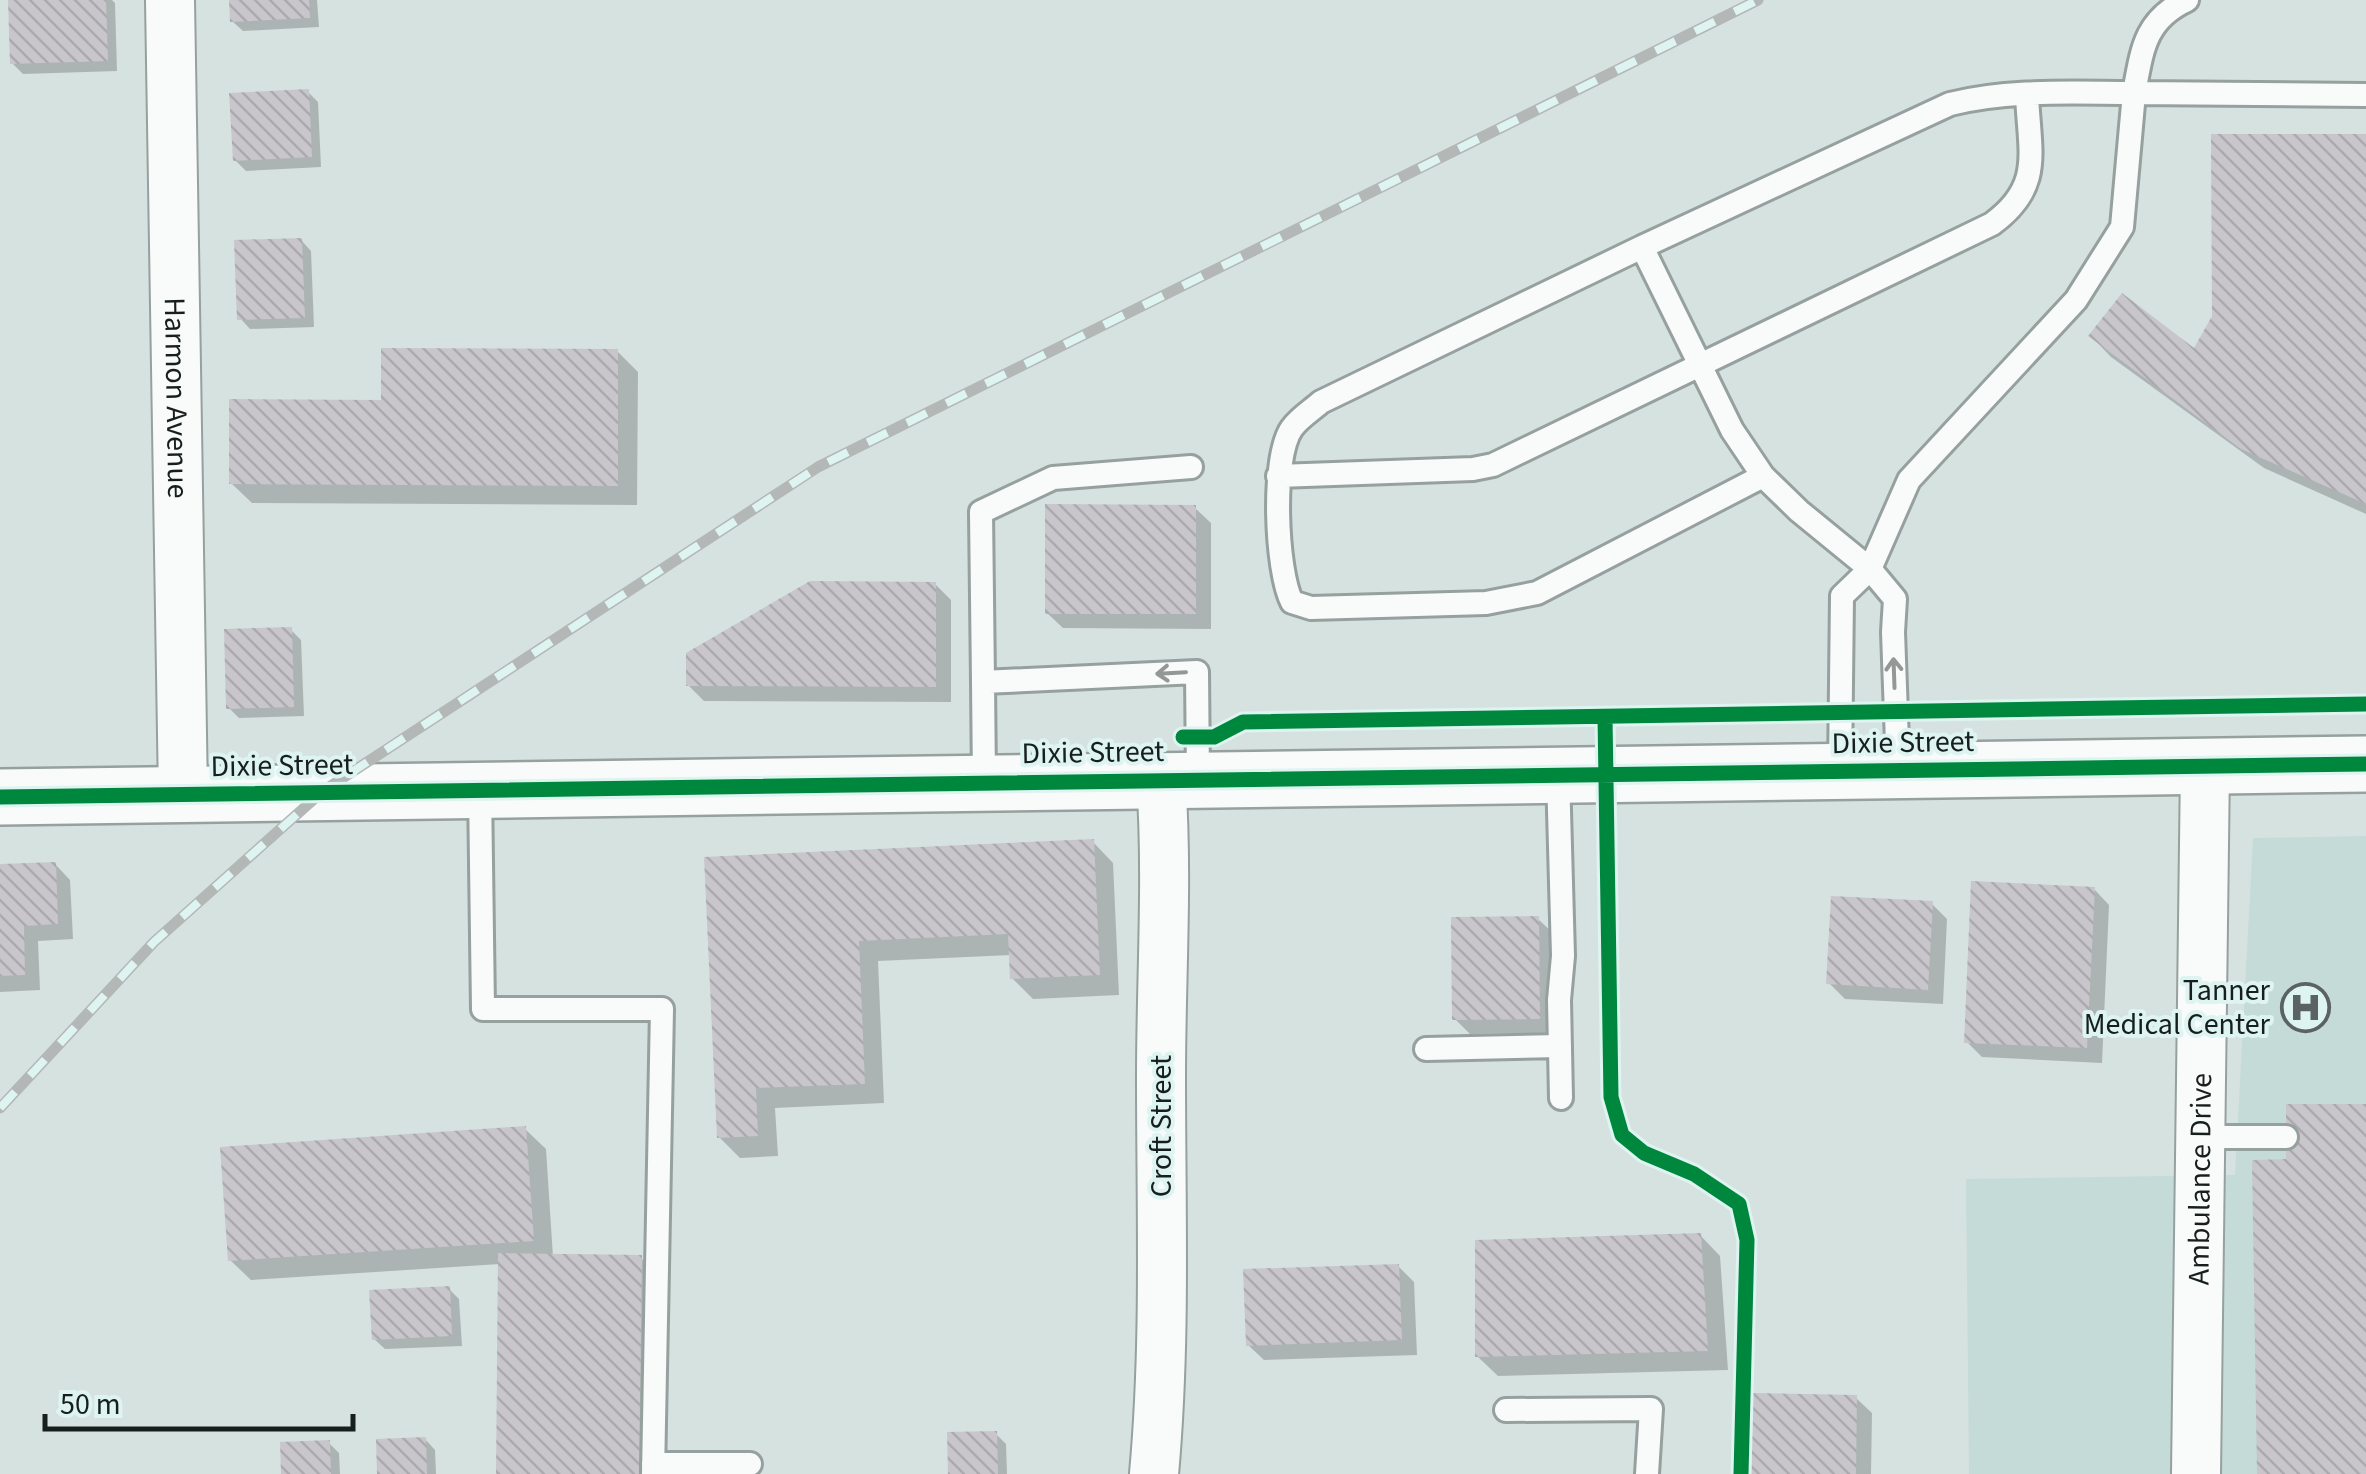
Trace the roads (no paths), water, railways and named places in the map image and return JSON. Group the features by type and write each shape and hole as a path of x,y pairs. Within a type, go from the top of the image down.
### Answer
{"street":[{"name":"Harmon Avenue","path":"170,0 183,795"},
{"name":"Dixie Street","path":"0,797 2366,764"},
{"name":"Ambulance Drive","path":"2196,1474 2205,766"},
{"name":"Croft Street","path":"1154,1474 1161,1398 1165,834 1180,779"}],"lane":[{"path":"1840,770 1842,596 1870,569 1909,480 2076,300 2122,226 2134,93 2142,49 2160,17 2188,0"},
{"path":"1278,476 1473,470 1493,466 1992,224 2010,211 2025,192 2030,171 2027,94"},
{"path":"1763,476 1558,584 1526,596 1486,602 1311,608 1292,602 1283,584 1280,452 1293,426 1322,402 1642,246 1950,104 1980,97 2027,94 2366,95"},
{"path":"1642,246 1732,430 1763,476 1870,569 1895,599 1898,770"},
{"path":"984,781 981,512 1053,478 1191,467"},
{"path":"984,682 1197,672 1180,779"},
{"path":"1558,774 1563,956 1561,1098"},
{"path":"480,789 483,1009 662,1008 653,1469 750,1464"},
{"path":"1426,1049 1560,1046"},
{"path":"2200,1137 2286,1137"},
{"path":"1506,1410 1651,1409 1647,1474"}],"railway":[{"path":"0,1108 154,942 323,791 818,467 1758,0"}],"place":[{"name":"Tanner Medical Center","path":"2305,1007"}]}
